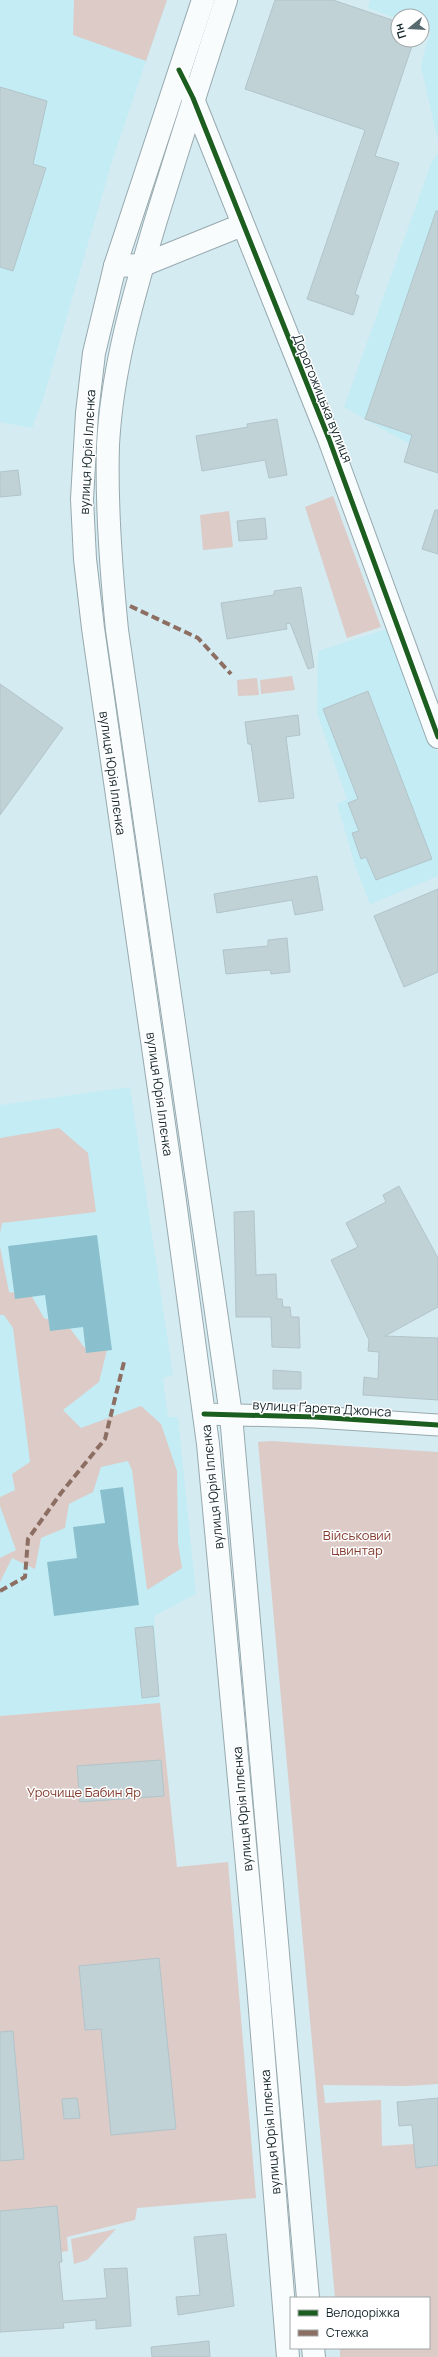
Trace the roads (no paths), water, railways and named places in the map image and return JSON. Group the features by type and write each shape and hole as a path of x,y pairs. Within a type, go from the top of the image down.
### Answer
{"main road":[{"name":"вулиця Юрія Іллєнка","path":"203,0 115,266 94,353 87,413 82,499 85,559 93,628 204,1414 276,2204 288,2357"},
{"name":"вулиця Юрія Іллєнка","path":"226,0 193,98 124,330 114,387 108,444 108,501 111,562 117,630 231,1415 308,2297"},
{"name":"Дорогожицька вулиця","path":"179,70 193,98 242,225 329,439 438,737"},
{"path":"115,266 143,265 242,225"},
{"name":"вулиця Юрія Іллєнка","path":"276,2204 300,2202"}],"street":[{"name":"вулиця Ґарета Джонса","path":"204,1414 315,1417 438,1425"}],"park label":[{"name":"Військовий цвинтар","path":"357,1542"},
{"name":"Урочище Бабин Яр","path":"84,1792"}]}
